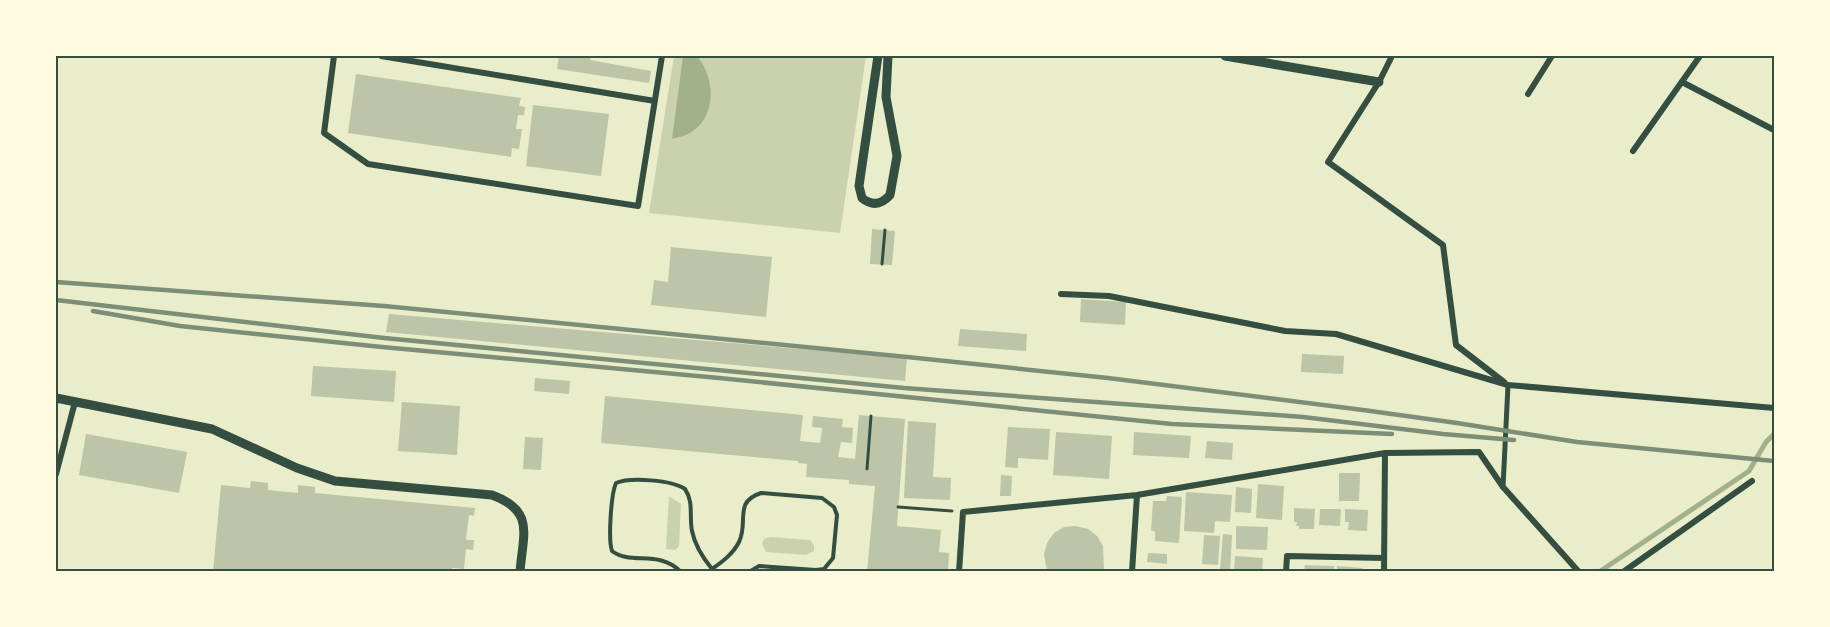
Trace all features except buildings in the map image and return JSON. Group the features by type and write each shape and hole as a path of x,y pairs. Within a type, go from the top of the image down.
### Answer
{"street":[{"path":"334,56 324,133 368,164 638,206 662,56"},
{"path":"381,56 655,101"},
{"path":"878,56 859,186 862,198 873,204 885,200 890,195 897,156 886,98 888,56"},
{"path":"1228,56 1379,82"},
{"path":"1392,56 1379,82 1328,162 1443,245 1456,345 1508,385"},
{"path":"1528,94 1552,56"},
{"path":"1634,151 1700,56"},
{"path":"1682,82 1774,130"},
{"path":"1061,294 1109,297 1285,331 1336,334 1508,385 1774,408"},
{"path":"1503,487 1508,385"},
{"path":"56,398 212,429 297,468 335,482 492,495 507,501 517,508 522,516 520,572"},
{"path":"56,474 75,402"},
{"path":"959,572 963,512 1137,495 1385,453 1479,452 1503,487 1579,572"},
{"path":"1384,572 1385,453"},
{"path":"1623,572 1752,482"},
{"path":"1132,572 1137,495"},
{"path":"1286,572 1287,555 1384,558"}],"lane":[{"path":"681,572 671,563 657,558 627,556 612,551 610,535 616,483 630,480 671,483 685,489 691,503 692,530 696,544 712,570 739,542 744,507 754,496 761,494 822,498 834,507 837,514 833,558 824,569 759,566 749,572"}],"path":[{"path":"882,264 885,230"},
{"path":"867,469 871,416"},
{"path":"898,507 963,512"}],"shaded area":[{"path":"674,56 866,56 840,233 649,213"},
{"path":"683,56 697,56 707,74 711,96 705,117 699,126 688,134 672,139"},
{"path":"669,496 681,504 679,546 675,550 666,549"},
{"path":"770,537 810,540 814,545 814,551 806,555 766,552 762,544 764,539"}],"waterway":[{"path":"1599,572 1749,471 1766,442 1774,434"}],"railway":[{"path":"56,282 384,306 907,357 1108,378 1363,410 1577,442 1774,461"},
{"path":"56,300 384,338 904,388 1303,417 1514,440"},
{"path":"93,311 180,326 1172,424 1392,434"}]}
